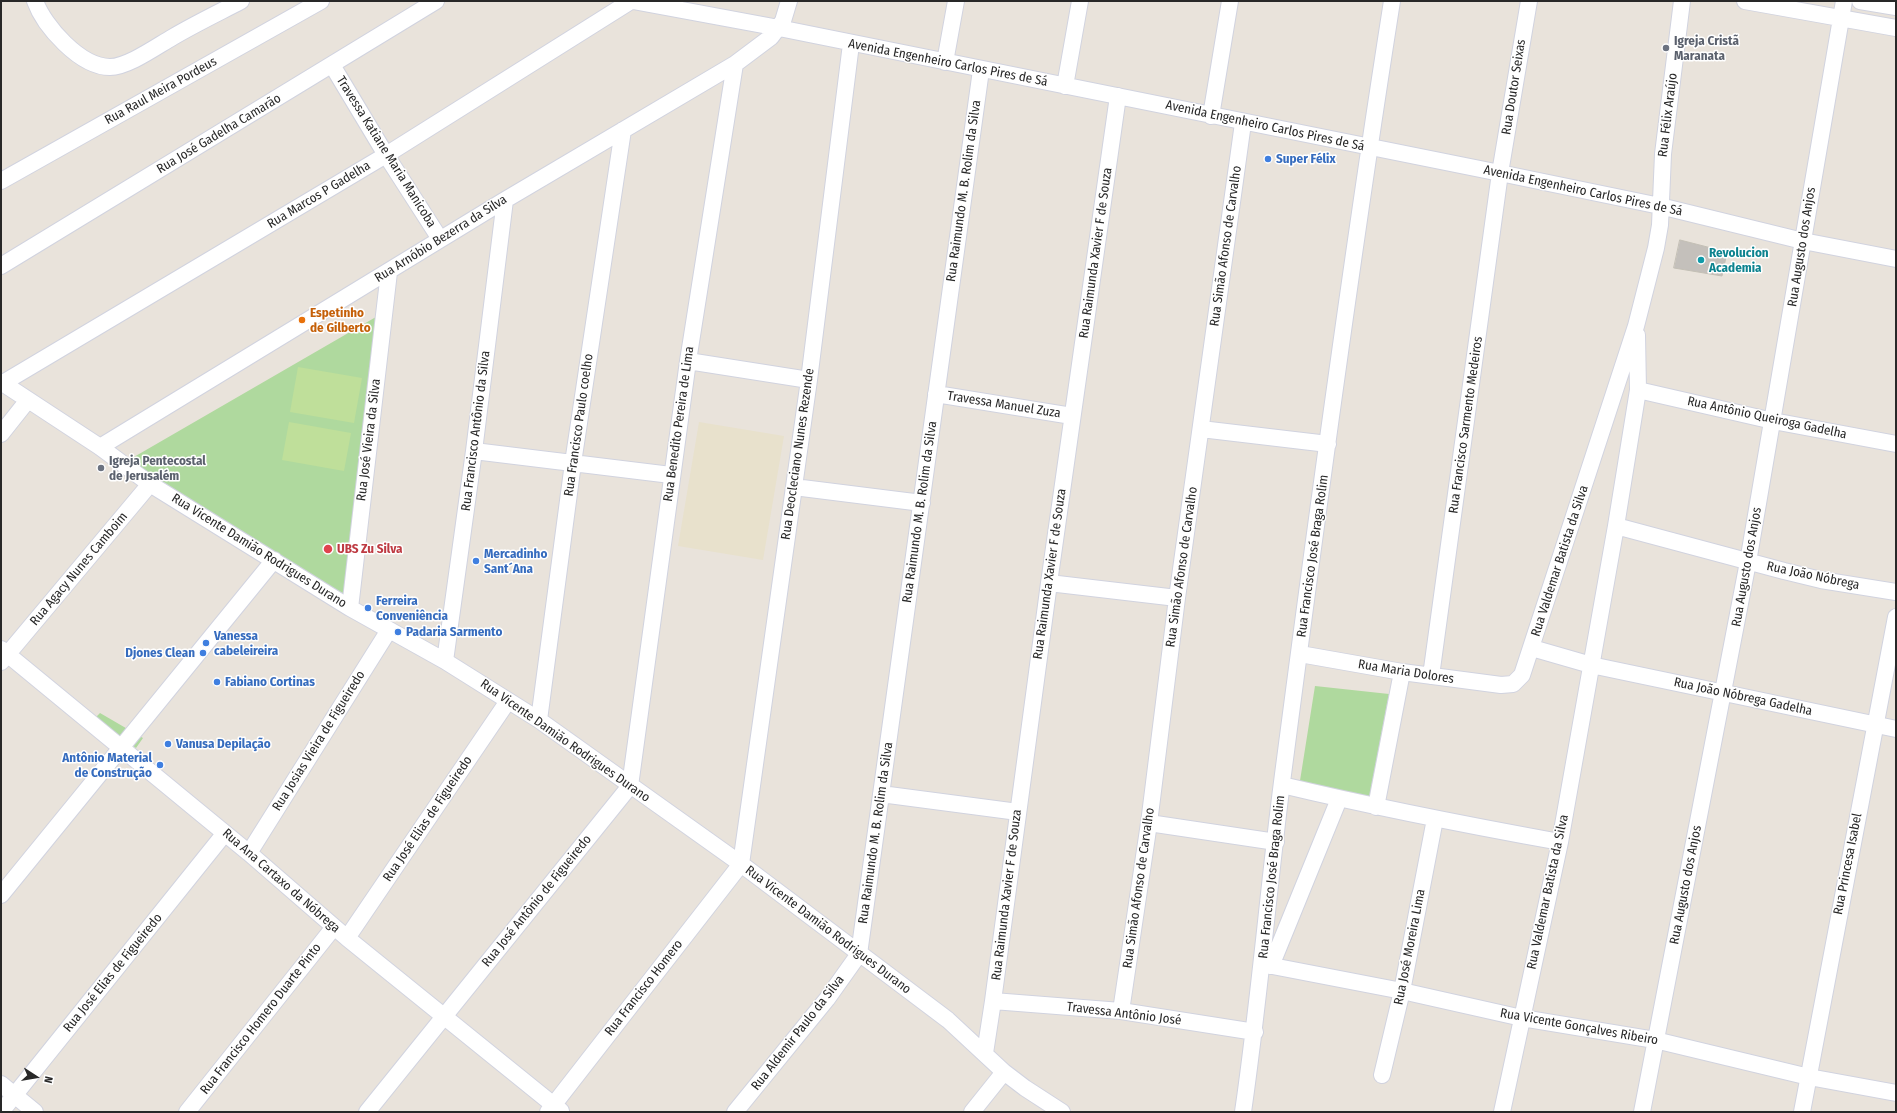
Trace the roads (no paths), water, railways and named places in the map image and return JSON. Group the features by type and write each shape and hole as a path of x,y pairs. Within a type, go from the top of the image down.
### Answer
{"street":[{"path":"35,1 39,12 50,28 73,51 90,62 110,67 131,60 241,1"},
{"name":"Rua Raul Meira Pordeus","path":"1,181 321,1"},
{"name":"Rua José Gadelha Camarão","path":"1,266 436,1"},
{"name":"Avenida Engenheiro Carlos Pires de Sá","path":"632,1 674,5 851,44 1500,173 1660,206 1803,241 1896,259"},
{"name":"Rua Marcos P Gadelha","path":"2,383 386,154 632,1"},
{"path":"779,28 789,1"},
{"path":"944,62 956,1"},
{"path":"1065,86 1080,1"},
{"path":"1211,116 1230,1"},
{"name":"Rua Francisco José Braga Rolim","path":"1243,1112 1267,965 1276,842 1282,785 1369,148 1392,1"},
{"name":"Rua Doutor Seixas","path":"1500,173 1529,1"},
{"name":"Rua Félix Araújo","path":"1660,206 1663,154 1682,1"},
{"path":"1745,1 1896,28"},
{"name":"Rua Augusto dos Anjos","path":"1642,1112 1724,694 1748,562 1844,1"},
{"path":"1860,1 1896,7"},
{"name":"Rua Arnóbio Bezerra da Silva","path":"100,447 389,272 440,239 735,64 771,37 779,28"},
{"name":"Rua Deocleciano Nunes Rezende","path":"741,864 809,380 851,44"},
{"name":"Rua Benedito Pereira de Lima","path":"630,786 671,475 735,64"},
{"name":"Travessa Katiane Maria Manicoba","path":"332,65 440,239"},
{"name":"Rua Raimundo M. B. Rolim da Silva","path":"859,954 981,70"},
{"name":"Rua Raimunda Xavier F de Souza","path":"985,1053 1072,416 1118,96"},
{"name":"Rua Simão Afonso de Carvalho","path":"1121,1011 1149,823 1177,598 1243,123"},
{"name":"Rua Francisco Paulo coelho","path":"539,720 573,463 623,130"},
{"name":"Rua Francisco Sarmento Medeiros","path":"1431,676 1500,173"},
{"name":"Rua Francisco Antônio da Silva","path":"445,661 474,451 505,200"},
{"name":"Rua Valdemar Batista da Silva","path":"1502,1112 1560,842 1591,665 1532,648 1636,326 1656,248 1660,225 1660,206"},
{"name":"Rua José Vieira da Silva","path":"350,608 389,272"},
{"path":"1591,665 1616,526 1638,390 1639,362 1636,326"},
{"path":"688,361 809,380"},
{"name":"Rua Vicente Damião Rodrigues Durano","path":"2,383 100,447 150,484 350,608 445,661 539,720 741,864 948,1020 1004,1072 1025,1088 1062,1112"},
{"name":"Rua Antônio Queiroga Gadelha","path":"1638,390 1773,421 1896,444"},
{"name":"Travessa Manuel Zuza","path":"936,394 1072,416"},
{"path":"1,434 28,400"},
{"path":"1201,429 1328,444"},
{"path":"474,451 671,475"},
{"name":"Rua Agacy Nunes Camboim","path":"3,655 150,484"},
{"path":"794,487 922,503"},
{"name":"Rua João Nóbrega","path":"1616,526 1748,562 1822,580 1896,592"},
{"path":"1,896 274,560"},
{"path":"1049,583 1177,598"},
{"name":"Rua Princesa Isabel","path":"1802,1112 1896,617"},
{"name":"Rua Josias Vieira de Figueiredo","path":"249,853 389,630"},
{"name":"Rua Maria Dolores","path":"1300,654 1402,672 1501,685 1513,684 1522,675 1532,648"},
{"name":"Rua Ana Cartaxo da Nóbrega","path":"3,655 122,748 225,833 347,938 444,1016 554,1110"},
{"name":"Rua João Nóbrega Gadelha","path":"1591,665 1896,729"},
{"path":"1376,807 1402,672"},
{"name":"Rua José Elias de Figueiredo","path":"347,938 508,701"},
{"path":"1282,785 1376,807 1560,842"},
{"name":"Rua José Antônio de Figueiredo","path":"367,1112 630,786"},
{"path":"881,794 1018,812"},
{"path":"1267,965 1338,799"},
{"name":"Rua José Moreira Lima","path":"1382,1075 1402,991 1435,819"},
{"path":"1149,823 1276,842"},
{"name":"Rua José Elias de Figueiredo","path":"1,1112 225,833"},
{"name":"Rua Francisco Homero","path":"554,1110 741,864"},
{"name":"Rua Francisco Homero Duarte Pinto","path":"187,1112 334,927"},
{"name":"Rua Aldemir Paulo da Silva","path":"736,1112 827,999 859,954"},
{"name":"Rua Vicente Gonçalves Ribeiro","path":"1267,965 1402,991 1522,1018 1655,1040 1809,1077 1896,1093"},
{"name":"Travessa Antônio José","path":"993,1001 1121,1011 1255,1032"},
{"path":"972,1112 1004,1072"},
{"path":"1,1084 35,1112"}],"place":[{"name":"Igreja Cristã Maranata","path":"1666,48"},
{"name":"Super Félix","path":"1268,159"},
{"name":"Revolucion Academia","path":"1701,260"},
{"name":"Espetinho de Gilberto","path":"302,320"},
{"name":"Igreja Pentecostal de Jerusalém","path":"101,468"},
{"name":"UBS Zu Silva","path":"328,549"},
{"name":"Mercadinho Sant´Ana","path":"476,561"},
{"name":"Ferreira Conveniência","path":"368,608"},
{"name":"Padaria Sarmento","path":"398,632"},
{"name":"Vanessa cabeleireira","path":"206,643"},
{"name":"Djones Clean","path":"203,653"},
{"name":"Fabiano Cortinas","path":"217,682"},
{"name":"Vanusa Depilação","path":"168,744"},
{"name":"Antônio Material de Construção","path":"160,765"}]}
